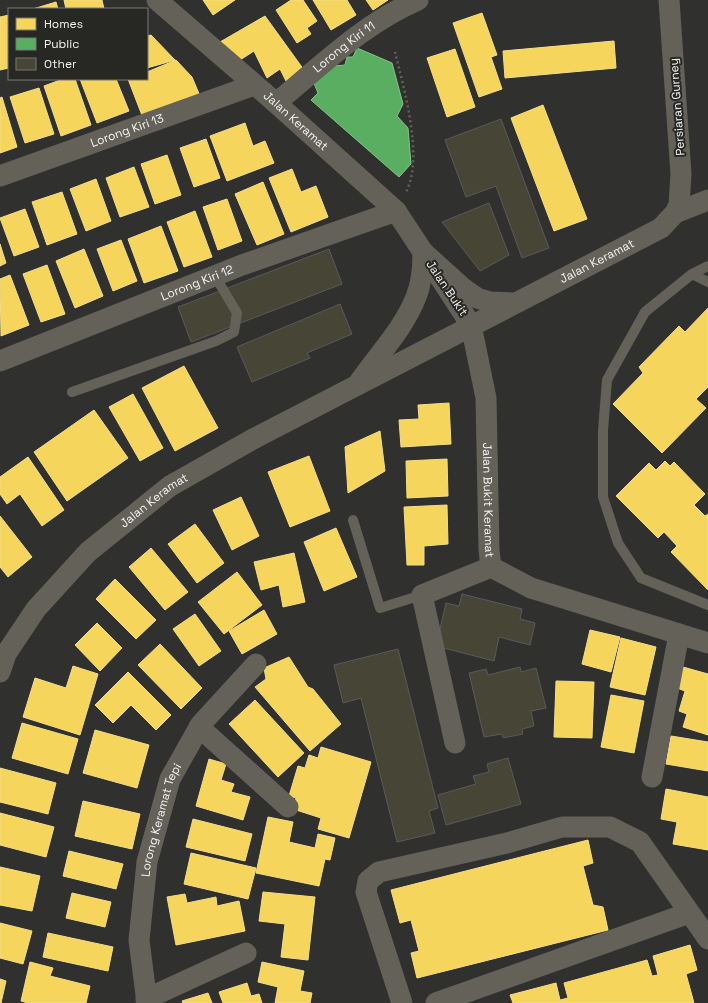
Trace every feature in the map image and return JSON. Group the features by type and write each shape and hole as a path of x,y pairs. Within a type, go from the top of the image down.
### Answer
{"street":[{"name":"Jalan Keramat","path":"157,0 276,103 396,211 423,252 464,289 477,298 490,302 514,303"},
{"name":"Lorong Kiri 11","path":"276,103 364,30 385,16 418,0"},
{"name":"Persiaran Gurney","path":"669,0 681,174 680,196 675,213"},
{"name":"Lorong Kiri 13","path":"0,176 254,85"},
{"path":"675,213 708,200"},
{"name":"Lorong Kiri 12","path":"0,361 215,276 396,211"},
{"name":"Jalan Keramat","path":"0,672 6,654 36,608 88,552 170,486 255,438 661,228 675,213"},
{"name":"Jalan Keramat","path":"357,385 394,335 416,297 421,280 423,252"},
{"name":"Jalan Bukit","path":"423,252 471,325"},
{"name":"Jalan Bukit Keramat","path":"471,325 486,398 489,550 491,567 531,588 708,643"},
{"path":"455,743 422,595 491,567"},
{"path":"652,777 679,634"},
{"name":"Lorong Keramat Tepi","path":"147,1001 139,940 147,862 170,779 199,727 256,664"},
{"path":"199,727 288,807"},
{"path":"402,1003 366,892 368,881 379,872 507,843 562,827 610,827 640,842 708,939"},
{"path":"436,1003 482,995 689,913"},
{"path":"147,1001 246,953"}],"lane":[{"path":"708,266 692,274 644,312 607,380 603,430 602,497 618,543 641,578 708,605"},
{"path":"692,274 708,282"},
{"path":"72,392 216,341 234,332 237,313 215,276"},
{"path":"353,520 380,608 422,595"}],"path":[{"path":"395,52 412,134 414,167 408,189 396,211"}],"building: Homes":[{"path":"64,0 102,0 104,8 66,8"},
{"path":"203,0 235,0 213,15"},
{"path":"291,0 303,0 317,21 307,28 311,34 297,43 276,10"},
{"path":"313,0 347,0 356,15 331,30"},
{"path":"366,0 388,0 373,10"},
{"path":"56,2 58,8 36,8"},
{"path":"482,13 497,55 491,57 502,89 479,97 453,23"},
{"path":"8,15 8,68 0,70 0,17"},
{"path":"265,16 304,70 286,81 280,69 267,78 254,51 240,60 220,42"},
{"path":"151,35 175,60 148,68 148,36"},
{"path":"614,41 616,68 505,78 503,51"},
{"path":"455,49 475,107 447,117 427,58"},
{"path":"176,60 192,77 200,96 143,118 128,80 148,80 148,72"},
{"path":"60,80 75,80 91,125 61,136 44,86"},
{"path":"80,80 116,80 129,111 97,123"},
{"path":"39,88 54,134 25,143 10,97"},
{"path":"2,97 17,147 0,153 0,98"},
{"path":"543,105 587,219 554,231 511,118"},
{"path":"245,123 253,146 265,141 274,163 227,181 210,136"},
{"path":"206,139 220,178 194,187 180,148"},
{"path":"167,155 181,195 155,204 141,164"},
{"path":"134,167 149,207 120,217 106,178"},
{"path":"292,169 301,192 316,186 328,217 291,232 269,178"},
{"path":"96,179 111,221 86,231 70,189"},
{"path":"263,182 284,234 257,245 235,194"},
{"path":"62,192 77,234 47,245 32,202"},
{"path":"227,199 242,241 218,250 203,207"},
{"path":"25,209 39,247 14,256 0,218"},
{"path":"195,211 212,257 184,267 167,222"},
{"path":"161,226 178,271 144,283 128,239"},
{"path":"121,240 137,281 113,291 97,249"},
{"path":"0,244 6,263 0,266"},
{"path":"84,249 103,296 75,308 56,261"},
{"path":"47,265 65,314 41,322 23,274"},
{"path":"10,275 29,325 1,336 0,279"},
{"path":"708,308 708,387 696,399 706,408 662,453 613,404 643,373 639,367 679,326 685,332"},
{"path":"184,366 218,428 175,451 142,388"},
{"path":"133,394 163,448 140,461 109,407"},
{"path":"449,403 451,444 401,447 399,420 419,419 418,405"},
{"path":"94,410 128,458 67,501 34,452"},
{"path":"380,431 385,471 348,493 345,447"},
{"path":"309,456 330,511 290,527 268,472"},
{"path":"28,457 64,510 42,526 20,494 7,504 0,494 0,477"},
{"path":"447,459 448,496 407,498 406,461"},
{"path":"665,461 670,466 674,462 705,494 694,505 705,516 708,514 708,590 671,552 677,546 664,532 658,538 616,496 649,463 656,470"},
{"path":"241,497 259,536 232,550 213,510"},
{"path":"447,505 448,544 424,546 424,565 407,565 404,507"},
{"path":"0,516 32,557 8,577 0,567"},
{"path":"195,524 224,563 197,583 168,544"},
{"path":"336,528 357,577 324,591 304,542"},
{"path":"151,548 188,592 165,610 129,567"},
{"path":"294,553 305,602 283,607 279,585 261,590 254,562"},
{"path":"237,572 262,605 224,634 198,602"},
{"path":"115,579 156,620 136,639 96,599"},
{"path":"264,610 277,634 242,654 229,631"},
{"path":"195,614 221,651 199,666 173,629"},
{"path":"97,623 122,648 100,671 75,645"},
{"path":"590,630 620,637 611,672 582,664"},
{"path":"621,638 656,647 645,695 610,687"},
{"path":"160,644 202,688 181,709 138,665"},
{"path":"289,657 308,687 313,689 341,724 310,751 255,687 266,679 264,668"},
{"path":"73,666 98,674 80,735 23,717 35,678 66,688"},
{"path":"683,667 708,674 708,735 683,727 687,714 679,711 685,691 677,688"},
{"path":"128,672 171,715 156,730 131,705 113,723 95,705"},
{"path":"556,681 594,682 592,738 554,737"},
{"path":"611,695 644,701 634,753 601,747"},
{"path":"255,700 304,753 278,777 229,724"},
{"path":"22,723 78,739 68,774 12,758"},
{"path":"95,730 149,745 137,788 83,773"},
{"path":"671,736 708,742 708,771 666,764"},
{"path":"321,747 371,762 349,838 318,829 321,818 293,809 296,798 289,796 298,766 305,768 309,755 318,758"},
{"path":"209,759 226,764 221,780 234,784 231,792 250,797 243,820 196,806"},
{"path":"0,768 56,783 48,814 0,802"},
{"path":"666,789 708,797 708,850 673,844 677,822 661,819"},
{"path":"83,801 140,814 132,849 75,836"},
{"path":"0,813 54,827 46,857 0,845"},
{"path":"268,817 293,822 289,842 315,848 318,834 335,838 330,860 325,859 319,886 256,873"},
{"path":"193,819 252,834 245,861 186,847"},
{"path":"588,840 593,863 583,866 593,905 603,907 608,930 417,978 411,953 419,951 411,920 400,923 391,890"},
{"path":"69,851 123,864 116,889 63,876"},
{"path":"191,853 256,868 248,899 184,884"},
{"path":"0,867 40,876 32,911 0,905"},
{"path":"263,892 315,897 308,960 281,957 285,924 259,921"},
{"path":"72,893 111,902 105,927 66,918"},
{"path":"185,894 187,903 216,897 217,906 239,901 245,931 176,945 167,897"},
{"path":"0,923 32,931 23,964 0,958"},
{"path":"48,933 113,947 108,971 43,957"},
{"path":"690,945 697,970 686,974 694,1003 513,1003 510,995 556,983 560,1000 568,998 564,983 647,960 652,976 658,975 653,956"},
{"path":"30,962 53,968 50,976 90,986 86,1003 28,1003 21,1001"},
{"path":"262,962 304,971 300,991 312,993 310,1003 275,1003 278,987 258,982"},
{"path":"0,979 6,981 1,1003 0,1003"},
{"path":"247,983 251,996 259,994 262,1003 223,1003 219,992"},
{"path":"208,993 212,1003 183,1003 182,1001"}],"building: Public":[{"path":"357,48 392,63 403,104 397,116 408,128 411,164 399,177 311,100 318,93 313,81 334,66 345,65 347,57 353,57"}],"building: Other":[{"path":"501,119 549,248 522,258 496,186 466,197 445,140"},
{"path":"489,203 509,255 480,271 442,222"},
{"path":"329,249 342,284 191,342 178,307"},
{"path":"340,304 352,334 307,353 310,358 252,382 237,347"},
{"path":"462,594 522,609 520,619 535,623 530,645 499,637 494,661 436,646 446,603 459,606"},
{"path":"398,649 438,808 429,811 435,833 397,842 361,698 343,703 334,665"},
{"path":"520,667 521,672 536,668 546,708 531,711 534,726 522,729 523,734 503,738 502,734 484,737 469,673 486,669 488,675"},
{"path":"508,758 521,804 446,825 438,795 476,784 473,776 489,772 487,764"}]}
